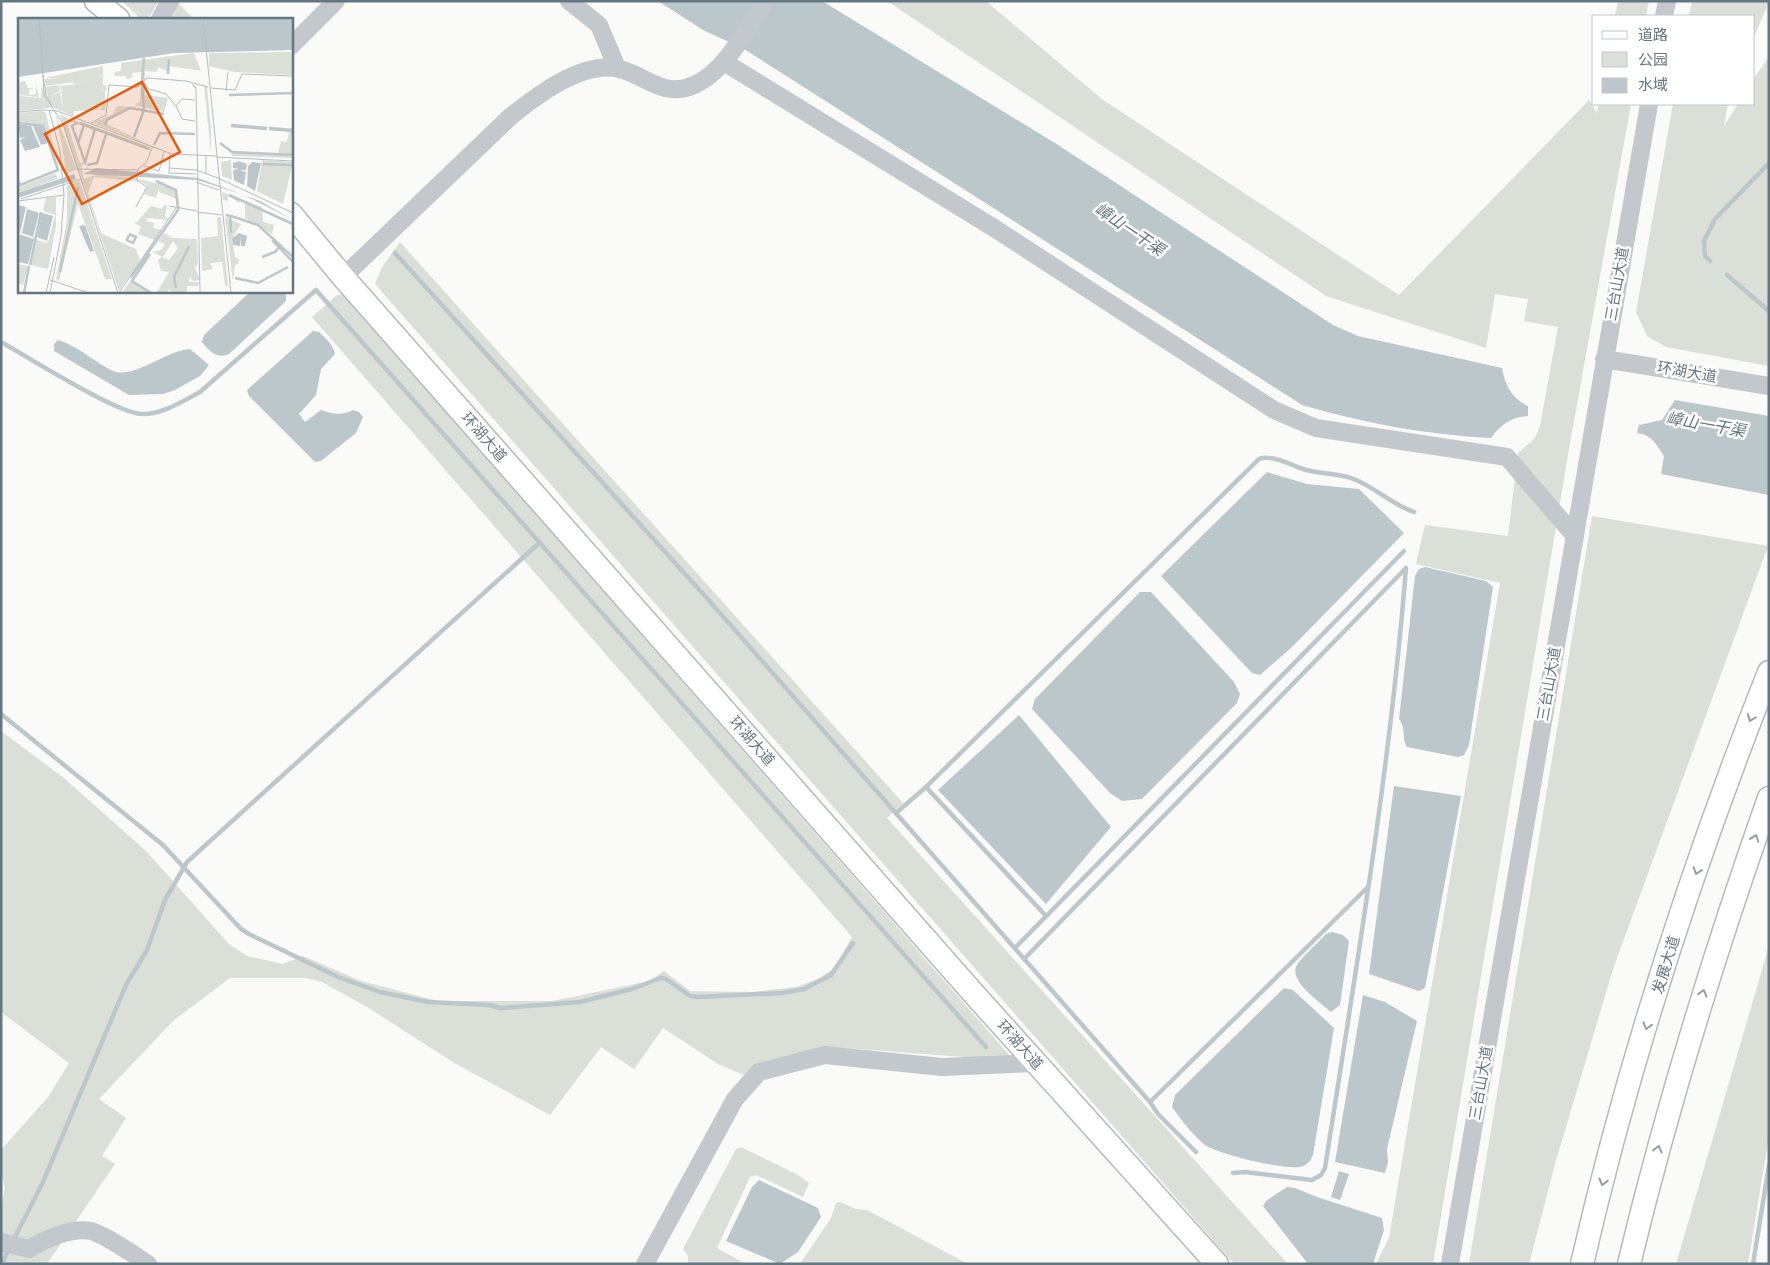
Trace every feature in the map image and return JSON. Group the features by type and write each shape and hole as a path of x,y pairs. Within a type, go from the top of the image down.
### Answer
{"main road":[{"path":"96,1 117,18"},
{"name":"环湖大道","path":"292,215 343,277 1036,1064 1217,1264"},
{"name":"发展大道","path":"1582,1264 1625,1093 1678,925 1749,722 1769,672"},
{"path":"1629,1264 1667,1110 1724,924 1769,798"}],"street":[{"path":"161,18 170,1"},
{"path":"292,45 336,1"},
{"path":"569,1 599,25 617,68"},
{"path":"343,277 510,118 556,84 587,72 605,68 617,68 664,88 681,90 698,82 728,58 765,1"},
{"path":"1664,15 1667,1"},
{"path":"728,58 1274,410 1316,428 1507,457 1574,535"},
{"name":"三台山大道","path":"1450,1264 1649,105"},
{"name":"环湖大道","path":"1604,359 1769,386"},
{"path":"645,1264 735,1099 759,1072 825,1055 942,1067 1036,1064"},
{"path":"1,1242 29,1249 44,1240 72,1232 91,1231 148,1264"}],"green space":[{"path":"122,1 159,1 149,18 140,18"},
{"path":"887,1 984,1 988,3 1103,100 1399,295 1589,100 1597,113 1599,105 1631,105 1569,449 1433,1264 1376,1264 1389,1238 1500,583 1416,564 1425,525 1508,536 1518,453 1535,438 1540,426 1558,327 1524,321 1528,299 1495,294 1486,348 1326,296"},
{"path":"1618,1 1649,1 1646,15 1615,15"},
{"path":"1692,1 1769,1 1755,35 1755,15 1689,15"},
{"path":"178,3 193,18 169,18"},
{"path":"1769,57 1769,366 1666,347 1647,336 1636,312 1673,105 1728,105 1724,126 1737,105 1755,105 1755,77"},
{"path":"400,242 903,803 887,818 1288,1264 1234,1264 375,284 382,267"},
{"path":"343,294 1011,1057 963,1057 834,1047 756,1065 746,1076 718,1064 663,1028 634,1069 601,1047 550,1115 456,1064 367,1007 322,982 306,978 230,978 173,1021 99,1099 126,1118 102,1156 115,1164 47,1264 1,1264 1,1208 5,1188 1,1171 1,1150 48,1097 69,1063 1,1012 1,731 64,778 146,851 229,944 247,956 283,964 303,956 361,981 438,1001 553,1001 649,981 664,971 690,991 752,992 796,987 818,979 834,968 852,937 312,317 337,295"},
{"path":"1592,516 1768,546 1613,969 1555,1164 1529,1264 1469,1264"},
{"path":"1769,946 1769,1136 1748,1264 1676,1264"},
{"path":"741,1147 800,1176 809,1183 803,1197 756,1175 750,1177 717,1248 746,1264 688,1264 688,1256 683,1249 736,1149"},
{"path":"840,1202 856,1209 867,1210 968,1264 800,1264 831,1218 836,1203"}],"water":[{"name":"嶂山一干渠","path":"658,1 822,1 1055,143 1333,325 1358,336 1502,368 1505,380 1513,395 1528,406 1528,416 1507,422 1491,438 1443,434 1396,427 1302,405 744,49 703,30"},
{"path":"250,292 284,292 286,295 286,301 229,354 221,356 214,354 202,342 204,335"},
{"path":"313,331 319,332 326,339 335,354 321,369 316,395 299,414 305,422 321,410 337,414 353,410 359,412 363,417 356,433 321,461 315,462 249,396 247,390"},
{"path":"58,340 74,347 116,372 133,371 181,350 190,349 209,365 200,376 175,390 163,394 129,395 54,351 54,344"},
{"name":"嶂山一干渠","path":"1675,400 1769,416 1769,495 1661,474 1664,456 1650,438 1637,433 1639,425 1662,420"},
{"path":"1267,472 1307,484 1359,489 1404,533 1292,647 1260,675 1252,673 1161,576"},
{"path":"1425,567 1486,581 1493,587 1469,745 1464,755 1458,757 1407,747 1404,740 1403,727 1399,719 1415,576 1419,569"},
{"path":"1140,592 1151,592 1234,682 1240,694 1237,703 1142,799 1122,801 1110,793 1032,709 1035,699"},
{"path":"1019,715 1111,827 1046,904 938,790"},
{"path":"1394,786 1461,796 1425,988 1419,991 1369,974"},
{"path":"1332,932 1343,935 1349,941 1340,1005 1331,1012 1308,992 1295,973 1301,959 1326,934"},
{"path":"1284,988 1293,990 1334,1028 1313,1155 1303,1166 1295,1167 1284,1167 1254,1161 1212,1149 1196,1136 1172,1107 1175,1095"},
{"path":"1363,995 1385,1002 1417,1021 1387,1149 1388,1162 1385,1173 1335,1162"},
{"path":"1339,1171 1349,1174 1340,1200 1331,1197"},
{"path":"759,1180 818,1208 821,1217 798,1252 780,1264 726,1241 752,1187"},
{"path":"1287,1187 1295,1188 1382,1218 1384,1230 1373,1264 1308,1264 1263,1206 1266,1201"}],"waterway":[{"path":"1710,261 1705,256 1704,241 1715,219 1769,163"},
{"path":"395,253 704,595 1150,1102 1158,1114 1196,1152"},
{"path":"1727,275 1769,311"},
{"path":"1,342 73,384 114,405 131,412 143,414 158,412 200,392 316,290 986,1047"},
{"path":"896,813 926,787 1259,459 1275,459 1310,471 1350,477 1414,512"},
{"path":"13,1241 43,1182 126,985 147,950 165,900 187,862 539,543"},
{"path":"1015,948 1404,551"},
{"path":"1024,959 1406,568 1382,794 1325,1168 1321,1175 1312,1180 1245,1172 1233,1173"},
{"path":"1,714 163,845 241,929 338,977 380,992 428,1002 489,1005 500,1008 580,1002 632,989 661,978 666,979 690,996 698,997 782,993 804,989 831,975 853,943"},
{"path":"926,787 1046,916"},
{"path":"1150,1102 1368,887"},
{"path":"1753,1264 1769,1165"},
{"path":"2,1264 9,1248"}]}
